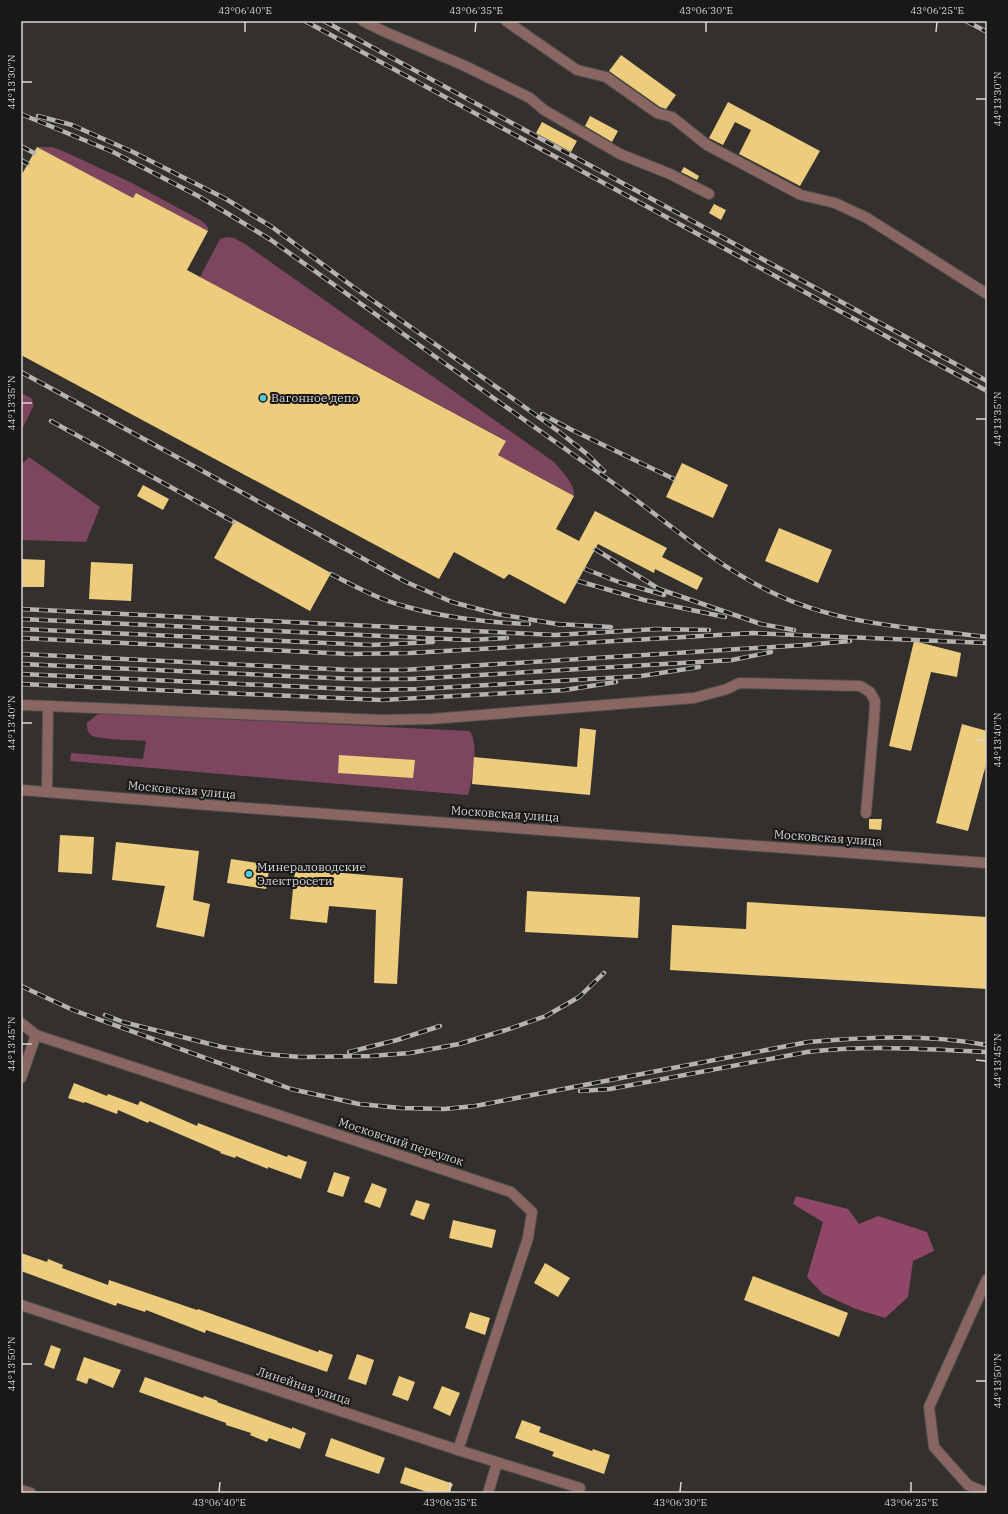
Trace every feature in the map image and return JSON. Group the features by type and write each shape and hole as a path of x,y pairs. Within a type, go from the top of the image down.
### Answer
{"street":[{"path":"363,21 382,31 465,66 530,98 544,110 620,154 670,174 709,194"},
{"path":"506,21 577,70 606,77 657,113 672,117 707,145 801,195 835,203 867,218 987,294"},
{"path":"21,705 382,720 431,720 694,698 727,689 739,683 860,686 870,692 875,701 866,813"},
{"path":"47,792 48,706"},
{"name":"Московская улица","path":"21,790 987,863"},
{"name":"Московский переулок","path":"21,1023 36,1035 511,1192 532,1212 528,1238 458,1450"},
{"path":"21,1078 36,1035"},
{"path":"987,1279 929,1407 934,1447 968,1485 987,1493"},
{"name":"Линейная улица","path":"21,1305 497,1463 580,1488"},
{"path":"488,1493 497,1463"},
{"path":"21,1490 31,1493"}],"shaded area":[{"path":"37,147 52,147 63,151 132,183 202,221 208,227 208,231 136,193 133,198"},
{"path":"227,237 234,238 245,244 554,462 573,487 574,496 498,455 505,440 200,277 220,239"},
{"path":"21,393 31,398 34,405 21,431"},
{"path":"29,457 100,507 86,542 21,540 21,465"},
{"path":"99,713 469,731 474,743 475,752 473,771 468,795 70,761 71,753 143,759 146,741 101,738 90,734 87,723"},
{"path":"796,1196 848,1209 859,1224 878,1216 927,1232 934,1251 913,1261 908,1297 885,1318 856,1309 823,1294 807,1277 823,1222 793,1204"}],"building":[{"path":"621,55 676,95 666,109 660,107 609,71"},
{"path":"728,102 820,151 800,186 739,154 751,130 735,122 723,145 709,138"},
{"path":"590,116 618,131 612,142 585,126"},
{"path":"542,122 577,141 571,152 536,133"},
{"name":"Вагонное депо","path":"37,147 133,198 136,193 208,231 187,270 506,441 498,455 574,496 556,529 579,541 595,511 667,548 662,557 703,578 697,590 655,569 654,573 598,544 565,604 509,574 504,579 454,552 439,579 21,355 21,176"},
{"path":"684,167 699,176 697,180 681,172"},
{"path":"714,204 726,210 721,220 709,213"},
{"path":"682,463 728,485 713,518 666,497"},
{"path":"143,485 169,499 163,510 137,496"},
{"path":"235,520 331,573 310,611 214,558"},
{"path":"779,528 832,550 818,583 765,561"},
{"path":"21,559 45,560 44,587 21,587"},
{"path":"91,562 133,564 131,601 89,599"},
{"path":"914,641 961,653 957,677 931,672 911,751 889,746"},
{"path":"962,724 987,731 987,761 968,831 936,823"},
{"path":"580,728 596,730 590,795 472,784 474,757 577,767"},
{"path":"339,755 415,760 413,778 338,773"},
{"path":"869,819 882,819 881,830 869,829"},
{"path":"60,835 94,837 92,874 58,872"},
{"path":"116,842 199,851 193,900 210,904 204,937 156,927 165,886 112,880"},
{"name":"Минераловодские Электросети","path":"231,859 270,865 266,889 227,883"},
{"path":"295,869 403,878 397,984 374,983 376,910 329,906 327,923 290,919"},
{"path":"527,891 640,897 638,938 525,932"},
{"path":"747,902 987,917 987,989 670,970 672,925 746,929"},
{"path":"74,1083 107,1096 108,1094 138,1105 140,1101 197,1126 198,1123 287,1157 288,1155 307,1162 301,1179 268,1167 268,1169 236,1156 235,1158 220,1153 221,1152 149,1121 148,1123 118,1110 117,1114 85,1102 84,1103 68,1098"},
{"path":"334,1172 350,1177 343,1197 327,1192"},
{"path":"372,1183 387,1189 380,1208 364,1202"},
{"path":"416,1200 430,1204 424,1220 410,1215"},
{"path":"453,1220 496,1230 492,1248 449,1238"},
{"path":"21,1253 47,1262 48,1259 63,1265 62,1268 108,1285 109,1280 197,1310 198,1309 318,1352 319,1350 333,1355 327,1372 206,1330 205,1333 146,1310 145,1312 117,1303 116,1306 21,1271"},
{"path":"545,1263 570,1278 558,1297 534,1283"},
{"path":"753,1276 848,1313 839,1337 744,1300"},
{"path":"470,1312 490,1318 485,1335 465,1328"},
{"path":"51,1345 61,1349 54,1369 44,1365"},
{"path":"357,1354 374,1360 366,1385 348,1379"},
{"path":"84,1357 121,1370 113,1388 89,1378 87,1384 76,1380"},
{"path":"399,1376 415,1382 408,1401 392,1395"},
{"path":"145,1377 203,1398 204,1396 218,1401 217,1402 306,1433 300,1449 269,1438 267,1442 250,1435 251,1433 226,1425 226,1423 139,1392"},
{"path":"442,1386 460,1393 450,1416 433,1408"},
{"path":"522,1420 541,1427 539,1432 592,1451 593,1449 610,1455 604,1474 552,1456 554,1452 515,1438"},
{"path":"331,1438 385,1458 379,1474 325,1456"},
{"path":"405,1467 453,1484 449,1493 430,1493 400,1483"}],"railway":[{"path":"305,21 987,391"},
{"path":"324,21 987,381"},
{"path":"966,21 987,32"},
{"path":"21,114 113,152 200,197 271,240 609,480 708,554 728,568 771,592 823,612 877,624 987,637"},
{"path":"38,116 72,125 133,152 226,199 272,227 352,286 558,431 587,454 604,471"},
{"path":"21,146 34,153"},
{"path":"21,160 28,164"},
{"path":"21,372 406,582 452,602 497,614 563,625"},
{"path":"542,414 674,479"},
{"path":"51,421 234,522"},
{"path":"595,549 659,589 761,624 794,630"},
{"path":"585,569 619,582 664,595"},
{"path":"331,574 376,596 418,610 466,619 529,624"},
{"path":"578,581 644,600 725,617"},
{"path":"21,609 555,635 657,629"},
{"path":"21,619 469,640 507,638"},
{"path":"557,624 611,627"},
{"path":"21,629 371,645 433,642"},
{"path":"653,629 709,630"},
{"path":"21,638 349,654 410,653 753,633 987,643"},
{"path":"21,654 351,670 403,670 850,641"},
{"path":"21,664 354,679 411,679 732,660 771,652"},
{"path":"21,674 372,690 418,689 641,676 699,667"},
{"path":"21,684 382,700 565,690 616,682"},
{"path":"105,1015 123,1022 222,1047 265,1054 300,1057 371,1056 410,1053 459,1044 546,1016 579,997 604,973"},
{"path":"21,986 73,1010 291,1089 359,1104 401,1108 444,1109 475,1106 808,1042 875,1038 920,1038 942,1039 987,1045"},
{"path":"349,1052 397,1040 440,1026"},
{"path":"580,1091 610,1089 807,1052 874,1048 987,1052"}],"place":[{"name":"Вагонное депо","path":"263,398"},
{"name":"Минераловодские Электросети","path":"249,874"}]}
